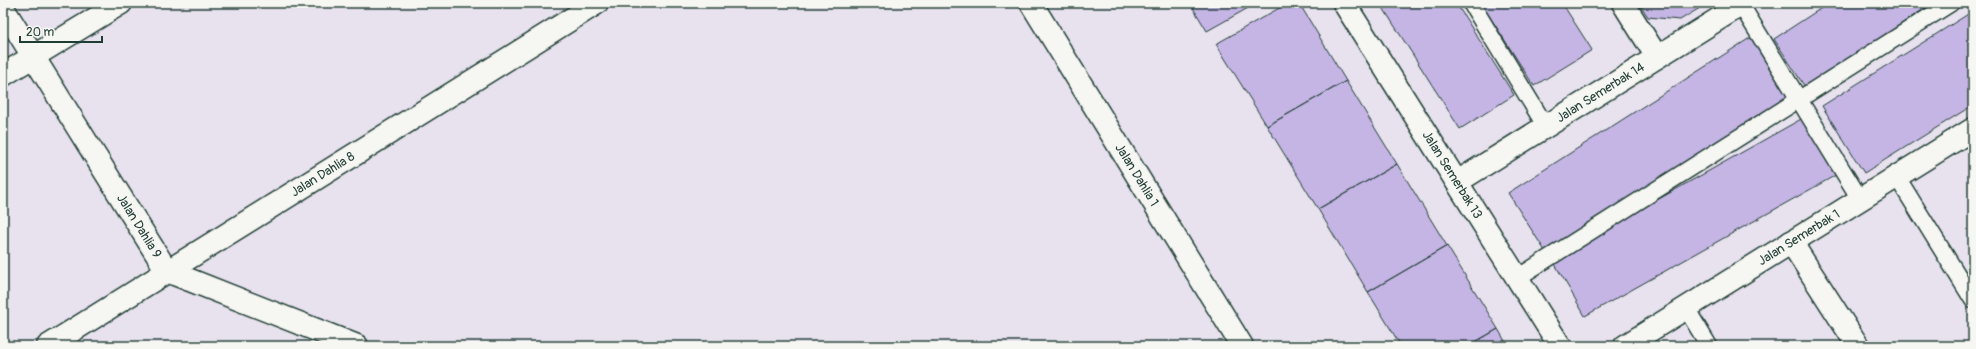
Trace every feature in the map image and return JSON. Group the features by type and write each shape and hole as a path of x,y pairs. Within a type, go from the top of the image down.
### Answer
{"street":[{"path":"3,75 121,3"},
{"name":"Jalan Dahlia 8","path":"48,346 597,3"},
{"name":"Jalan Dahlia 1","path":"1031,3 1242,346"},
{"name":"Jalan Semerbak 13","path":"1344,3 1560,346"},
{"path":"1623,3 1657,57"},
{"name":"Jalan Semerbak 14","path":"1458,182 1742,4"},
{"name":"Jalan Dahlia 9","path":"3,8 32,57 167,271 357,346"},
{"name":"Jalan Semerbak 1","path":"1625,346 1973,129"},
{"path":"1791,242 1858,346"}],"lane":[{"path":"1471,3 1546,127"},
{"path":"1517,278 1951,3"},
{"path":"1742,4 1860,200"},
{"path":"1897,176 1973,300"},
{"path":"1686,308 1709,346"}],"building":[{"path":"1190,3 1257,3 1207,31"},
{"path":"1288,3 1299,3 1346,81 1267,126 1216,44"},
{"path":"1380,3 1456,3 1514,95 1460,129"},
{"path":"1481,3 1562,3 1592,50 1534,86"},
{"path":"1639,3 1708,3 1680,20 1648,17"},
{"path":"1829,3 1933,3 1805,87 1774,39"},
{"path":"1973,11 1973,105 1864,173 1822,106"},
{"path":"1753,36 1792,97 1547,254 1508,193"},
{"path":"1346,81 1397,164 1318,209 1267,126"},
{"path":"1803,118 1836,175 1585,316 1552,259"},
{"path":"1397,164 1447,246 1368,292 1318,209"},
{"path":"1447,246 1498,329 1468,346 1401,346 1368,292"},
{"path":"1498,329 1508,346 1468,346"}]}
